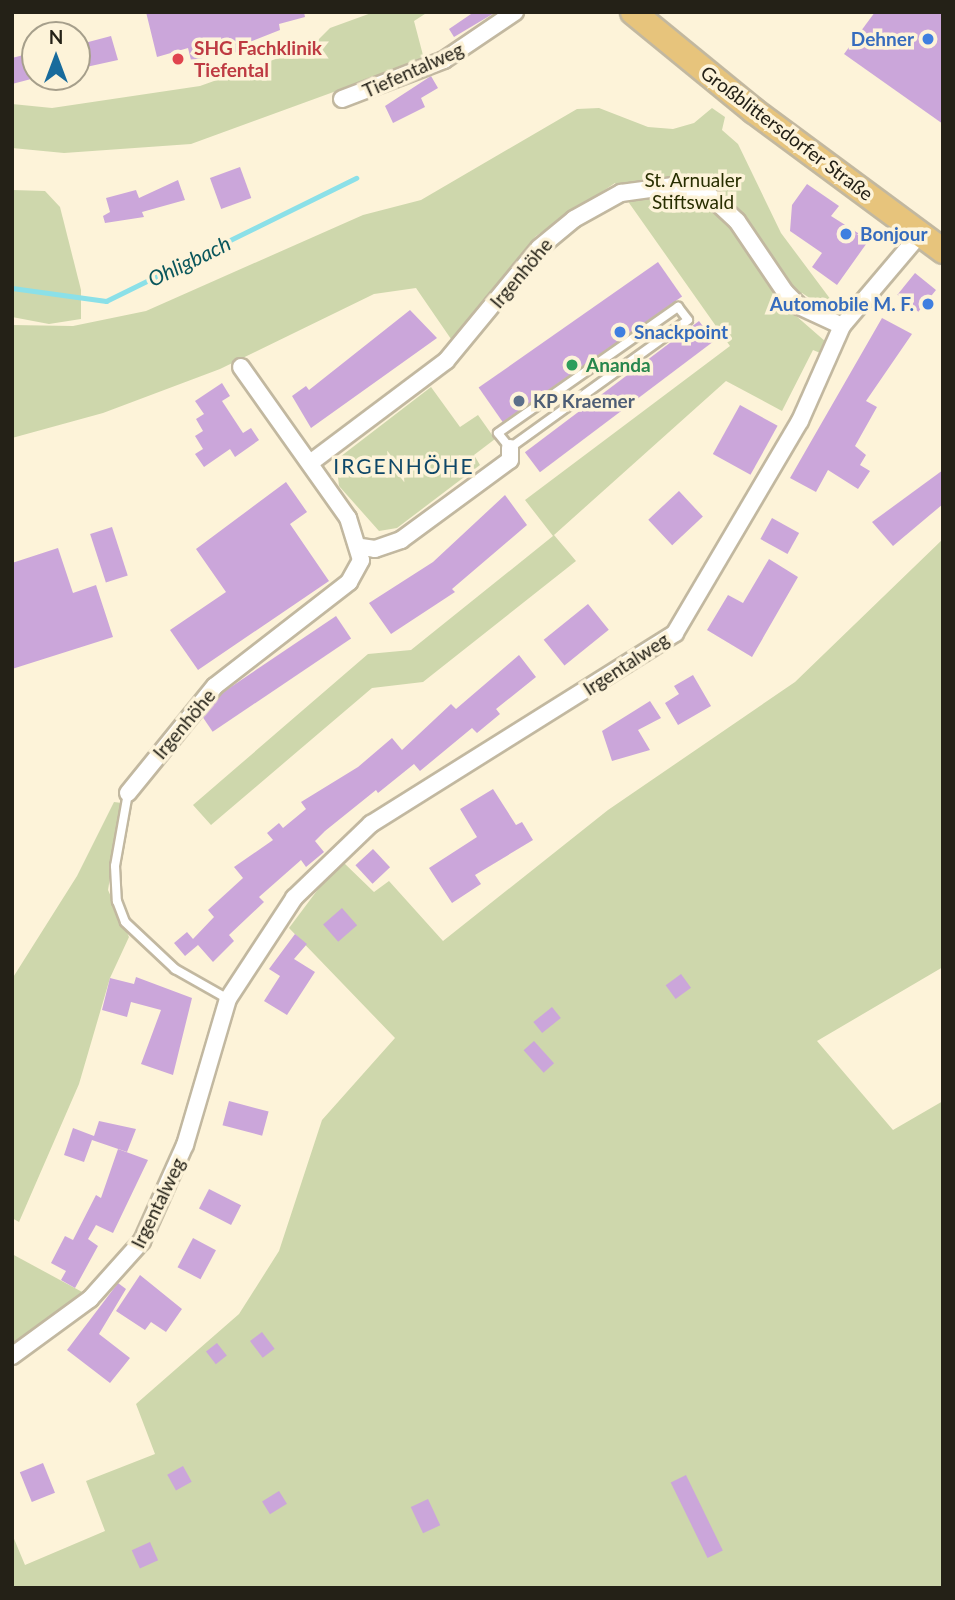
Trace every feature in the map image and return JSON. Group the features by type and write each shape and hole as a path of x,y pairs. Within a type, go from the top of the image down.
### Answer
{"main road":[{"name":"Großblittersdorfer Straße","path":"633,12 754,111 943,251"}],"street":[{"name":"Tiefentalweg","path":"342,99 444,60 516,12"},
{"name":"Irgenhöhe","path":"310,463 446,361 540,248 574,219 621,192 672,186 709,195 737,221 785,292 813,314 842,326"},
{"name":"Irgentalweg","path":"12,1356 90,1300 142,1241 185,1145 228,999 294,898 355,837 423,789 675,633 805,412 842,326 920,234"},
{"path":"241,367 310,463 361,547 375,549 401,540 510,460 510,448"},
{"name":"Irgenhöhe","path":"128,793 215,686 349,582 356,573 361,547"}],"lane":[{"path":"678,307 688,320 510,448 498,432 678,307"},
{"path":"128,793 115,866 117,901 125,922 175,969 228,999"}],"green space":[{"path":"374,12 428,12 414,21 424,59 191,144 64,153 12,148 12,104 52,108 200,86 312,46 330,28"},
{"name":"St. Arnualer Stiftswald","path":"599,108 648,127 673,129 694,123 712,108 725,117 722,130 738,144 781,233 834,304 819,304 802,293 787,308 826,342 825,355 813,350 782,411 726,381 554,535 576,561 423,682 372,688 211,825 193,805 368,654 411,650 553,536 525,500 730,346 615,183 536,236 451,339 416,288 374,294 220,369 103,413 12,438 12,325 73,326 146,311 363,215 421,200 577,109"},
{"path":"12,190 45,191 60,207 81,290 81,319 49,324 12,317"},
{"path":"431,387 460,427 478,415 495,439 474,455 480,465 397,528 379,531 339,486 336,460"},
{"path":"943,539 943,967 817,1041 893,1130 943,1101 943,1588 12,1588 12,1534 25,1565 105,1531 86,1481 155,1454 136,1404 239,1314 279,1251 322,1120 395,1038 289,928 319,888 344,863 374,892 389,881 443,941 608,810 795,682"},
{"path":"114,802 122,803 108,890 129,937 110,978 79,1084 19,1222 12,1218 12,979 77,876"},
{"path":"12,1254 84,1293 12,1345"}],"building":[{"path":"146,12 304,12 305,17 279,24 280,30 237,47 238,52 191,60 188,48 157,57"},
{"path":"474,12 496,12 454,37 449,29"},
{"path":"875,12 943,12 943,124 844,54"},
{"path":"111,36 118,60 91,66 91,41"},
{"path":"21,56 21,82 12,84 12,58"},
{"path":"431,76 438,88 421,98 425,107 393,123 385,106"},
{"path":"240,167 251,198 221,209 210,178"},
{"path":"178,180 185,200 142,212 144,217 105,223 103,216 110,212 106,198 136,190 139,198"},
{"path":"807,184 839,206 831,216 869,240 837,285 812,267 822,253 790,231 792,205"},
{"path":"658,262 682,296 503,422 479,388"},
{"path":"915,273 936,290 918,312 897,295"},
{"path":"410,310 437,338 311,428 292,396 306,386 309,390"},
{"path":"882,318 912,334 866,401 877,407 855,446 866,455 860,465 870,471 858,489 828,470 816,492 790,478"},
{"path":"699,321 714,341 540,472 525,452"},
{"path":"222,383 230,396 222,401 243,433 251,428 259,440 235,457 230,449 204,467 195,454 203,449 195,436 203,431 196,419 204,414 195,401"},
{"path":"740,405 778,426 750,475 713,454"},
{"path":"943,470 943,504 893,546 872,522"},
{"path":"286,482 307,512 290,524 329,581 198,670 170,630 226,592 196,549"},
{"path":"679,491 703,517 672,545 648,520"},
{"path":"505,495 527,525 452,589 455,592 391,634 369,603 433,562"},
{"path":"772,518 799,533 787,554 760,539"},
{"path":"112,527 128,576 106,583 90,534"},
{"path":"58,548 73,593 96,585 113,637 12,669 12,563"},
{"path":"769,559 798,577 752,657 707,630 728,595 743,603"},
{"path":"588,604 609,630 564,666 544,640"},
{"path":"336,616 351,638 213,732 198,709"},
{"path":"519,655 536,677 496,709 500,714 477,733 472,728 420,771 414,764 325,831 315,841 324,852 306,867 301,860 259,897 264,902 229,935 234,941 213,962 198,945 185,956 174,943 187,932 193,939 214,917 208,910 243,878 234,867 273,840 267,833 279,823 283,828 306,809 301,802 358,767 392,738 402,750 451,704 456,709"},
{"path":"693,675 711,706 678,725 665,703 679,694 674,686"},
{"path":"650,701 661,718 638,730 650,750 612,761 602,731"},
{"path":"493,789 516,825 522,822 533,840 475,875 481,884 452,903 429,868 477,837 460,809"},
{"path":"373,849 390,867 372,884 355,865"},
{"path":"342,908 357,925 338,942 323,924"},
{"path":"295,934 307,944 294,959 315,972 287,1015 264,1001 280,976 269,969"},
{"path":"681,974 691,988 676,999 666,985"},
{"path":"136,977 192,998 173,1075 141,1064 161,1010 131,1002 127,1017 102,1010 110,978 134,984"},
{"path":"552,1007 561,1018 542,1033 533,1022"},
{"path":"534,1041 554,1063 544,1073 524,1050"},
{"path":"229,1101 269,1112 262,1136 223,1125"},
{"path":"99,1121 136,1129 127,1152 92,1140 84,1162 64,1155 73,1128 94,1136"},
{"path":"118,1149 148,1160 113,1233 96,1225 88,1239 98,1246 75,1288 61,1280 66,1271 51,1263 65,1236 73,1240 96,1195 101,1198"},
{"path":"209,1189 241,1205 231,1225 199,1209"},
{"path":"193,1238 216,1250 200,1279 178,1267"},
{"path":"140,1275 182,1309 166,1332 151,1322 145,1330 116,1311"},
{"path":"118,1283 126,1289 99,1334 130,1358 110,1383 67,1350"},
{"path":"262,1332 275,1349 263,1358 250,1341"},
{"path":"217,1343 227,1356 216,1364 206,1352"},
{"path":"43,1463 55,1493 32,1502 20,1472"},
{"path":"183,1466 192,1482 176,1490 167,1475"},
{"path":"686,1475 723,1550 708,1558 671,1482"},
{"path":"279,1491 287,1504 270,1514 262,1502"},
{"path":"428,1499 440,1525 423,1533 411,1507"},
{"path":"150,1542 158,1560 140,1568 132,1550"}],"waterway":[{"name":"Ohligbach","path":"12,288 106,301 356,178"}],"place":[{"name":"Dehner","path":"928,39"},
{"name":"SHG Fachklinik Tiefental","path":"178,59"},
{"name":"Bonjour","path":"846,234"},
{"name":"Automobile M. F.","path":"928,304"},
{"name":"Snackpoint","path":"620,332"},
{"name":"Ananda","path":"572,365"},
{"name":"KP Kraemer","path":"519,401"}],"district":[{"name":"IRGENHÖHE","path":"404,466"}]}
